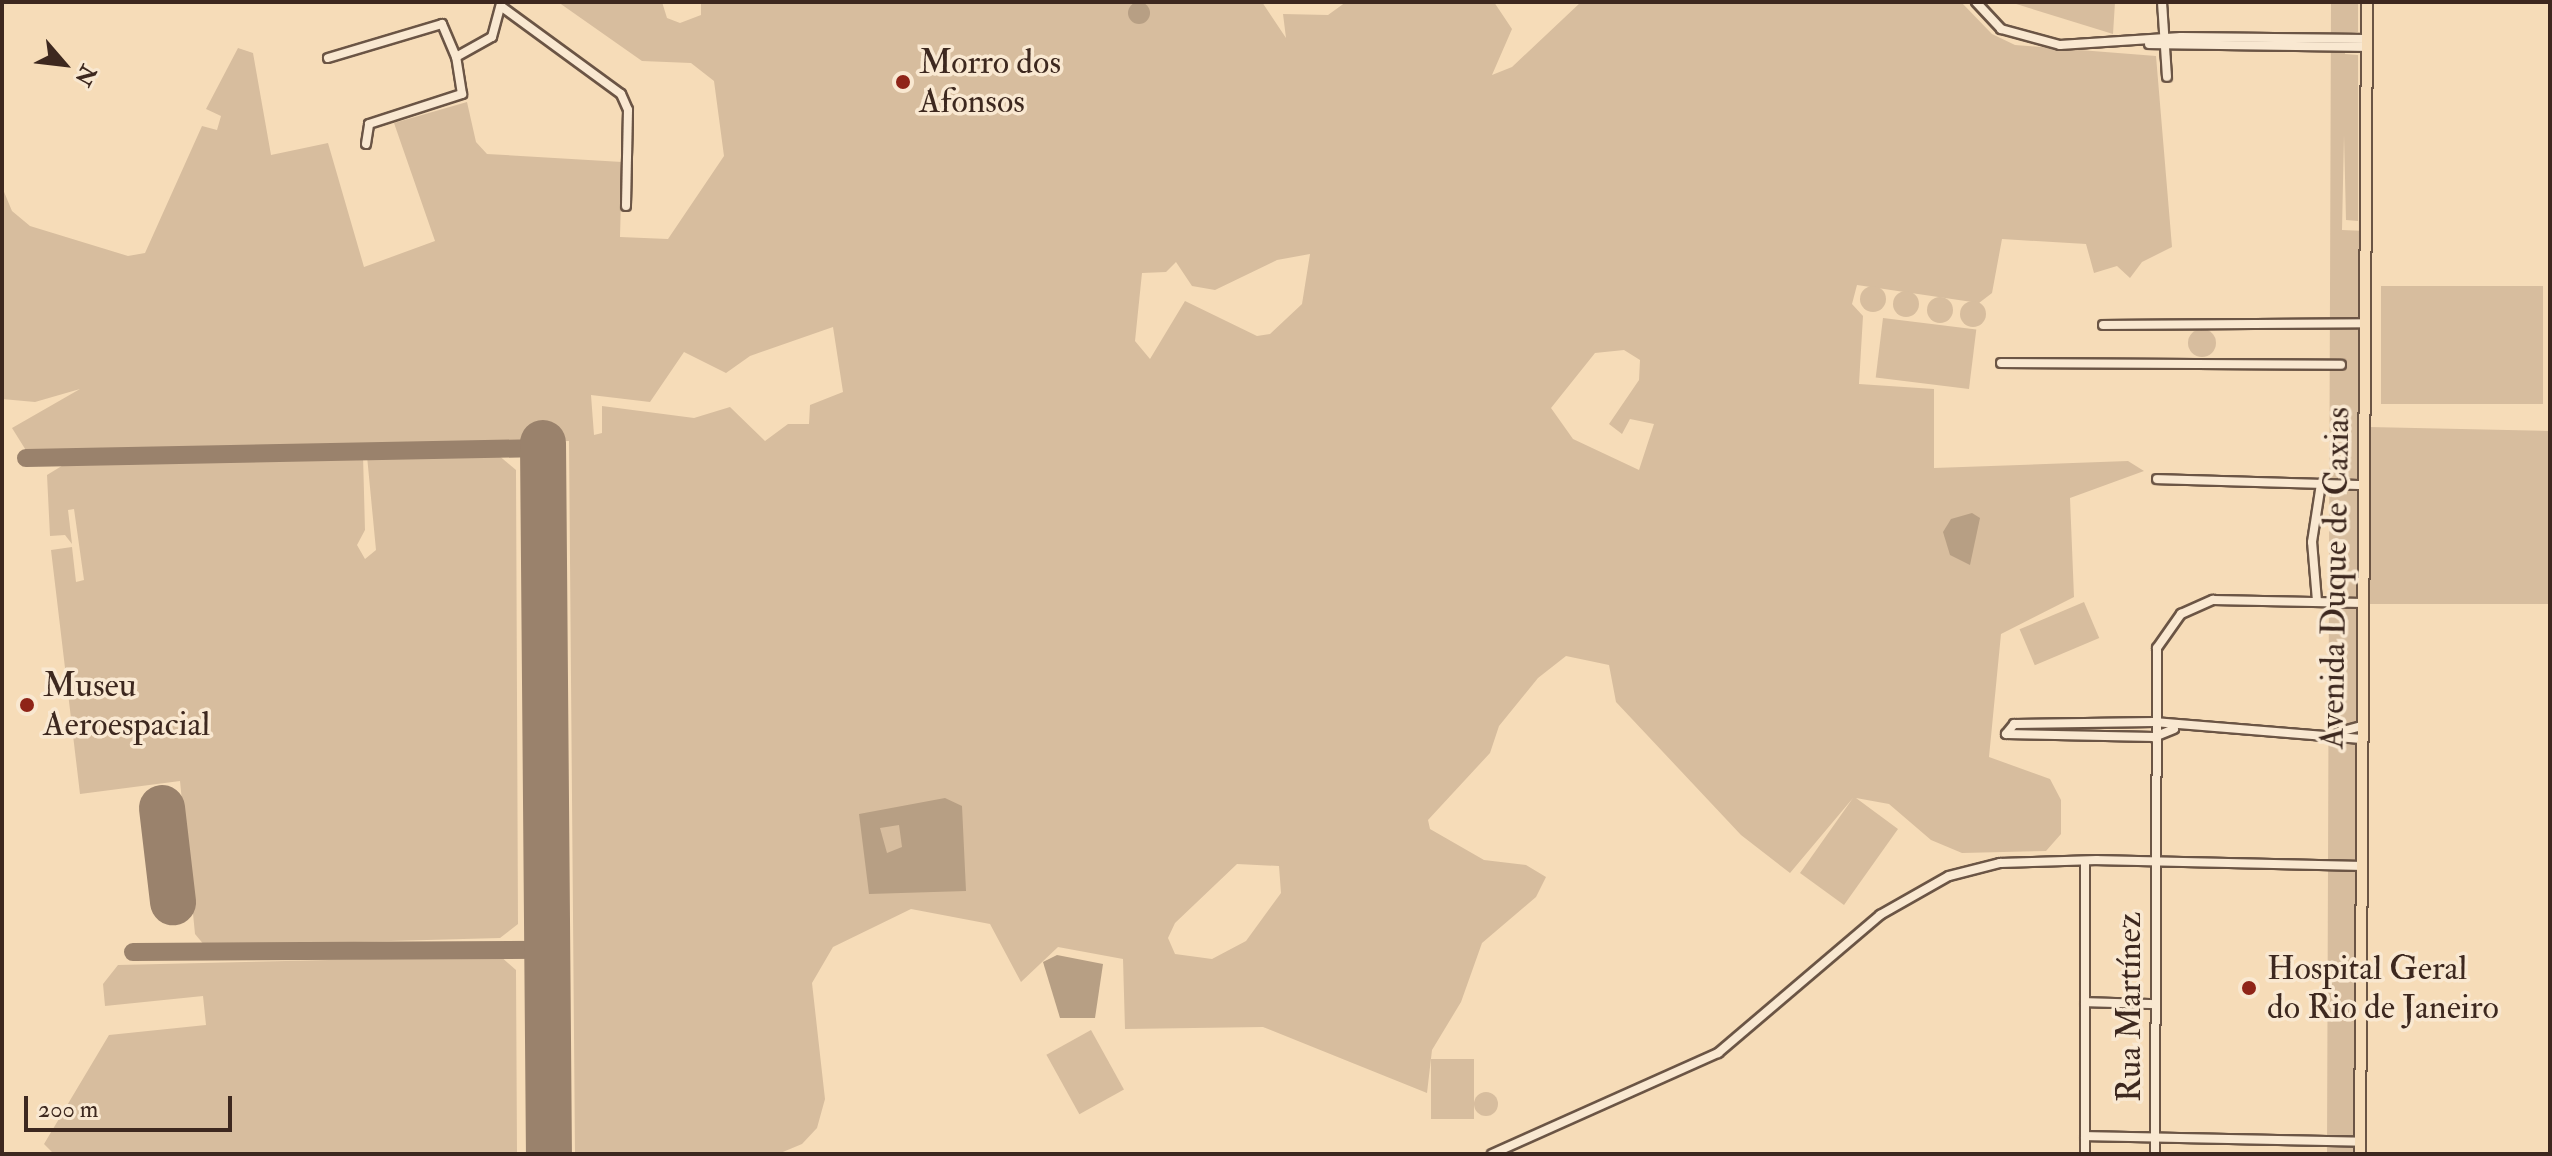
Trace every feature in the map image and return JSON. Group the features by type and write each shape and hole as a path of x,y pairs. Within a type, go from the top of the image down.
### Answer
{"main road":[{"name":"Avenida Duque de Caxias","path":"2360,1148 2367,2"}],"street":[{"path":"1976,2 2001,29 2030,42 2149,44 2164,49 2251,49 2367,43"},
{"path":"2162,2 2167,77"},
{"path":"456,57 492,37 502,4 625,100 626,206"},
{"path":"328,58 442,24 456,57 462,94 369,124 366,144"},
{"path":"2149,44 2163,39 2252,38 2367,43"},
{"path":"2251,49 2252,38"},
{"path":"2103,325 2366,323"},
{"path":"2001,363 2341,365"},
{"path":"2157,479 2363,485"},
{"path":"2321,484 2312,542 2317,601 2363,603"},
{"name":"Rua Martínez","path":"2155,1154 2157,860 2154,659 2169,626 2193,606 2213,600 2317,601"},
{"path":"2174,729 2154,737 2081,738 2006,734 2014,724 2154,722 2174,729 2339,732 2361,726"},
{"path":"2081,738 2082,723"},
{"path":"2339,732 2361,739"},
{"path":"1492,1154 1718,1053 1880,915 1925,887 1976,867 2157,860 2360,866"},
{"path":"2085,861 2085,1154"},
{"path":"2085,1002 2154,1004"},
{"path":"2085,1136 2360,1148"}],"shaded area":[{"path":"558,2 662,2 667,18 680,23 701,15 701,2 1262,2 1286,38 1283,14 1328,15 1346,2 1494,2 1512,29 1492,75 1512,67 1581,2 1961,2 1992,34 2015,45 2156,56 2172,247 2142,262 2130,278 2117,266 2094,273 2086,244 2002,239 1992,293 1979,303 1857,285 1852,304 1863,316 1859,384 1934,389 1934,468 2128,461 2144,471 2070,498 2074,597 2001,634 1989,757 2050,779 2061,800 2061,834 2046,851 1962,853 1931,840 1889,804 1856,798 1898,829 1844,905 1800,873 1853,798 1790,873 1741,835 1616,702 1609,665 1566,656 1538,678 1499,726 1490,753 1428,820 1430,829 1484,860 1526,865 1546,877 1536,897 1482,943 1461,1002 1432,1050 1427,1093 1263,1027 1125,1029 1123,959 1058,947 1021,982 990,924 911,909 833,947 812,983 825,1099 817,1128 802,1144 778,1154 575,1154 569,441 27,452 12,428 80,389 35,402 2,399 2,187 12,211 30,226 128,256 145,253 202,126 217,130 221,116 206,109 238,48 253,53 271,155 328,143 364,267 435,241 394,123 467,102 476,142 487,154 622,162 620,237 668,239 724,156 714,81 691,63 642,61","holes":["1310,254 1302,304 1270,334 1257,336 1185,301 1150,359 1135,341 1142,273 1166,272 1176,262 1192,286 1215,290 1277,260","833,327 843,392 810,405 809,424 788,424 765,441 730,407 694,418 602,406 602,433 594,435 591,395 650,402 684,352 726,373 750,356","1624,350 1640,360 1639,380 1609,424 1622,434 1630,419 1654,424 1639,470 1573,439 1551,408 1595,353","1237,864 1279,866 1281,893 1246,941 1212,959 1175,954 1168,938 1175,923"]},
{"path":"1135,2 1143,2 1150,13 1143,24 1135,24 1128,17 1128,9"},
{"path":"2115,2 2113,34 2013,3"},
{"path":"2331,2 2358,2 2358,32 2345,34 2345,54 2358,55 2358,221 2346,220 2344,135 2342,230 2366,231 2369,427 2550,431 2550,604 2364,604 2360,1154 2327,1154"},
{"path":"1873,286 1882,290 1886,299 1882,308 1873,312 1864,308 1860,299 1864,290"},
{"path":"2381,286 2543,286 2543,404 2381,404"},
{"path":"1906,291 1915,295 1919,304 1915,313 1906,317 1897,313 1893,304 1897,295"},
{"path":"1940,297 1949,301 1953,310 1949,319 1940,323 1931,319 1927,310 1931,301"},
{"path":"1973,301 1982,305 1986,314 1982,323 1973,327 1964,323 1960,314 1964,305"},
{"path":"1883,318 1976,329 1969,389 1876,378"},
{"path":"2202,329 2212,333 2216,343 2212,353 2202,357 2192,353 2188,343 2192,333"},
{"path":"497,454 516,470 518,924 500,938 205,946 195,934 180,781 80,794 51,550 72,547 76,582 84,580 74,509 68,510 72,544 65,535 50,536 47,475 65,464 363,455 365,530 357,545 365,559 376,550 367,456"},
{"path":"1972,513 1980,518 1970,565 1950,555 1943,532 1951,519"},
{"path":"2084,602 2099,638 2035,665 2020,629"},
{"path":"945,798 962,806 966,891 869,894 859,814","holes":["899,825 902,847 887,853 880,828"]},
{"path":"1057,955 1103,964 1095,1018 1060,1018 1043,962"},
{"path":"500,956 516,970 517,1154 54,1154 44,1144 109,1035 206,1025 203,996 105,1006 103,984 118,965"},
{"path":"1091,1030 1124,1089 1079,1114 1046,1055"},
{"path":"1431,1059 1474,1059 1474,1119 1431,1119"},
{"path":"1486,1092 1494,1096 1498,1104 1494,1112 1486,1116 1478,1112 1474,1104 1478,1096"}],"taxiway":[{"path":"26,458 543,448"},
{"path":"133,952 547,950"}],"runway":[{"path":"543,443 549,1154"},
{"path":"162,808 173,902"}],"place":[{"name":"Morro dos Afonsos","path":"903,82"},
{"name":"Museu Aeroespacial","path":"27,705"},
{"name":"Hospital Geral do Rio de Janeiro","path":"2249,988"}]}
